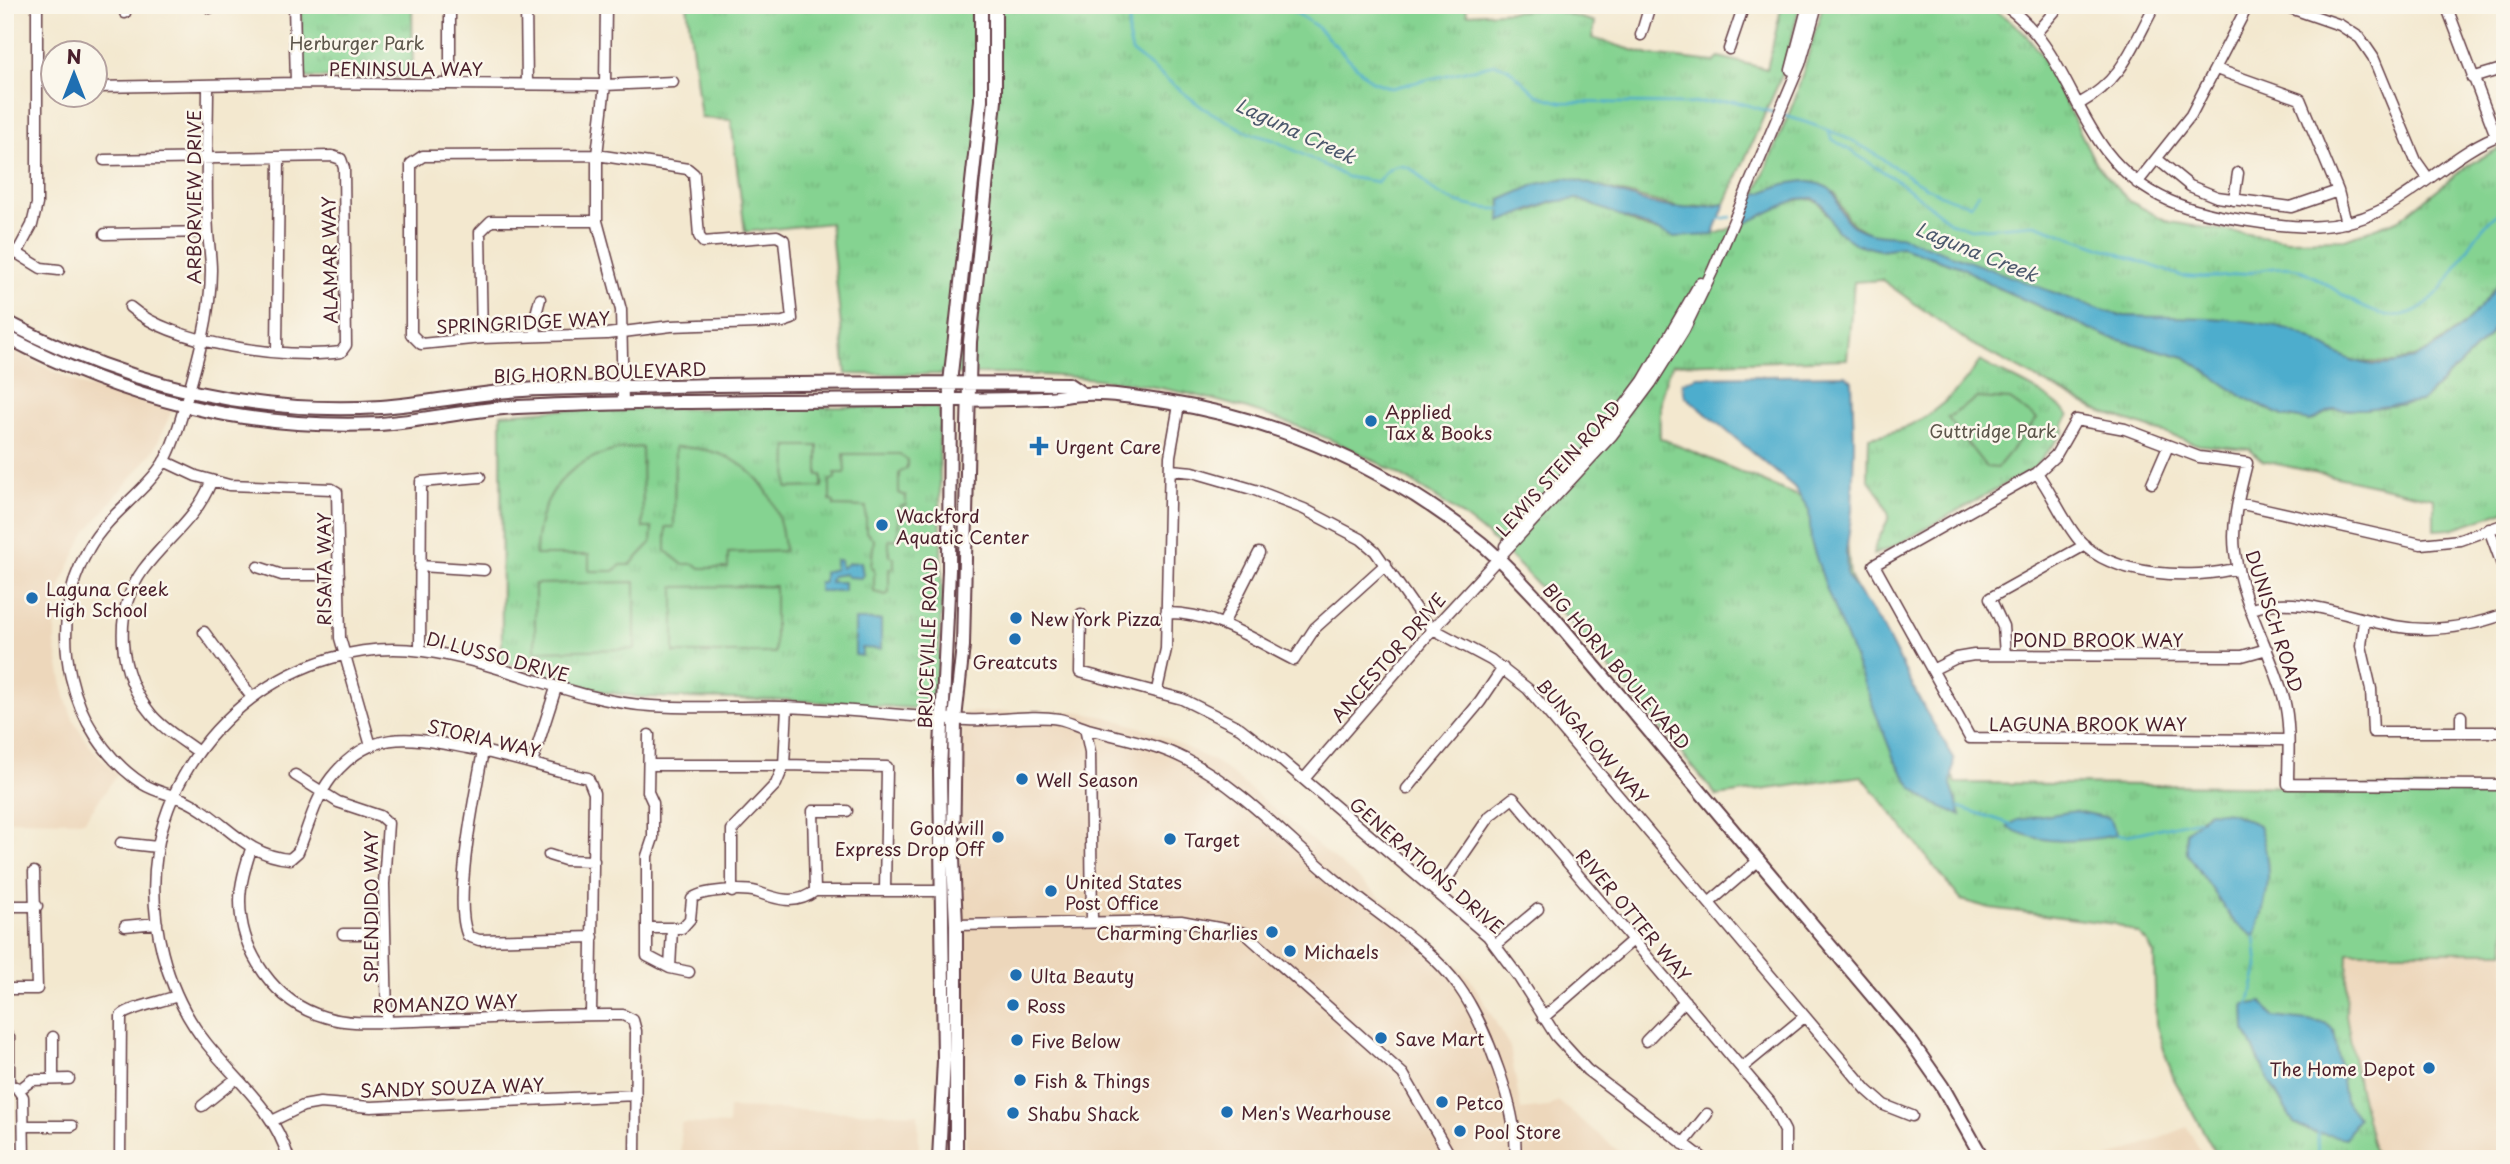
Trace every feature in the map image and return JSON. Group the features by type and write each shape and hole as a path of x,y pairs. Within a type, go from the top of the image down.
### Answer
{"main road":[{"name":"BRUCEVILLE ROAD","path":"939,1159 944,1060 940,836 948,583 950,383 981,100 981,5"},
{"name":"BRUCEVILLE ROAD","path":"956,1159 956,925 953,858 955,719 963,646 970,342 995,101 995,5"},
{"name":"BIG HORN BOULEVARD","path":"5,321 107,368 188,391 248,403 381,407 509,390 950,383 1068,384 1083,394"},
{"name":"BIG HORN BOULEVARD","path":"5,336 97,379 184,406 246,420 382,424 511,407 623,403 969,400 1083,394 1179,405 1271,428 1336,453 1428,504 1497,558 1544,606 1925,1061 1961,1117 1983,1159"},
{"path":"940,836 945,852 948,914 956,925"}],"street":[{"path":"17,253 29,234 37,204 37,5"},
{"path":"294,5 296,83"},
{"path":"450,5 450,84"},
{"path":"526,5 527,84"},
{"path":"606,5 605,85 597,155 597,221 621,310 623,403"},
{"path":"1641,35 1650,5"},
{"path":"1728,49 1744,5"},
{"name":"LEWIS STEIN ROAD","path":"1789,82 1808,5"},
{"name":"LEWIS STEIN ROAD","path":"1497,558 1513,534 1611,424 1643,381 1674,332 1717,252 1789,82 1817,5"},
{"path":"2004,5 2036,33 2055,58 2105,150 2137,183 2170,202 2203,214 2289,227 2346,223 2379,211 2467,150 2500,134 2472,78 2446,5"},
{"path":"2036,33 2060,5"},
{"path":"2079,104 2105,88 2118,74 2155,5"},
{"path":"2137,183 2190,115 2248,5"},
{"path":"2282,5 2340,25 2367,47 2416,161 2428,178"},
{"path":"2472,78 2505,68"},
{"path":"2216,69 2300,99 2338,191 2346,223"},
{"name":"PENINSULA WAY","path":"108,87 296,83 605,85 673,82"},
{"name":"ARBORVIEW DRIVE","path":"164,461 188,391 211,270 208,232 208,85"},
{"name":"SPRINGRIDGE WAY","path":"597,155 688,169 694,174 699,236 703,242 777,236 784,240 792,318 783,322 671,326 623,332 482,338 421,344 411,334 411,164 423,156 597,155"},
{"name":"ALAMAR WAY","path":"104,160 332,156 343,163 346,345 341,352 326,354 276,351 200,339 162,328 130,307"},
{"path":"276,351 279,157"},
{"path":"2157,159 2199,191 2234,200 2291,207 2338,191"},
{"path":"2234,200 2238,173"},
{"path":"482,338 481,232 484,226 491,222 597,221"},
{"path":"105,234 208,232"},
{"path":"5,246 41,268 59,270"},
{"path":"536,335 535,318 540,299"},
{"path":"1157,690 1166,649 1170,456 1179,405"},
{"name":"LAGUNA BROOK WAY","path":"2238,503 2247,463 2199,457 2124,429 2077,420 2056,455 2037,473 1874,565 1970,738 2288,740"},
{"path":"2152,483 2168,446"},
{"name":"RISATA WAY","path":"164,461 211,482 239,486 332,489 337,492 339,630 343,656 371,746"},
{"name":"STORIA WAY","path":"164,461 90,546 69,598 66,642 76,697 97,739 115,761 144,785 174,796 208,814 251,849 276,858 290,859 298,852 323,792 338,770 371,746 397,739 427,738 532,763 593,782 591,1015"},
{"name":"BUNGALOW WAY","path":"1171,470 1225,481 1304,509 1361,539 1386,565 1422,618 1433,629 1503,668 1528,689 1872,1096 1891,1109 1912,1116"},
{"path":"2037,473 2071,529 2103,559 2131,570 2215,572 2238,568"},
{"path":"420,650 421,482 480,477"},
{"path":"197,751 156,719 141,701 128,672 122,636 124,615 143,569 191,518 211,482"},
{"path":"2238,503 2414,543 2446,542 2505,524"},
{"name":"DUNISCH ROAD","path":"2238,503 2234,535 2238,568 2284,697 2288,784 2505,785"},
{"path":"2489,529 2505,573"},
{"path":"2005,655 2003,626 1990,598 2085,545"},
{"path":"1223,624 1259,553"},
{"name":"ANCESTOR DRIVE","path":"1304,779 1497,558"},
{"path":"1166,613 1197,614 1223,624 1294,660 1315,628 1386,565"},
{"path":"420,566 484,570"},
{"path":"258,567 282,575 339,575"},
{"path":"2252,610 2270,604 2295,604 2396,627 2434,629 2473,624 2505,614"},
{"name":"GENERATIONS DRIVE","path":"1081,614 1080,672 1157,690 1206,710 1240,728 1304,779 1495,944 1543,1018 1595,1078 1704,1159"},
{"path":"2364,620 2361,646 2371,689 2372,732 2505,732"},
{"path":"204,632 251,696"},
{"name":"DI LUSSO DRIVE","path":"289,1159 274,1120 206,1042 177,996 157,923 157,847 174,796 197,751 251,696 305,668 378,649 420,650 456,657 556,688 611,701 654,706 787,707 942,719 1063,720 1142,742 1200,768 1276,827 1447,974 1463,993 1495,1059 1516,1133 1515,1159"},
{"name":"POND BROOK WAY","path":"1932,670 1965,656 2242,656 2267,649"},
{"path":"1407,789 1480,702 1503,668"},
{"path":"532,763 556,688"},
{"path":"732,892 732,830 776,784 785,765 787,707"},
{"path":"2461,716 2461,732"},
{"path":"1085,728 1090,752 1092,922"},
{"path":"649,735 648,792 653,803 653,838 647,856 647,956 670,968 689,972"},
{"path":"482,751 464,888 464,928 468,936 479,940 593,937"},
{"path":"649,765 887,767 885,890"},
{"path":"295,775 323,792"},
{"name":"SPLENDIDO WAY","path":"323,792 354,810 380,817 388,823 385,934 387,1021"},
{"name":"RIVER OTTER WAY","path":"1437,893 1490,816 1513,798 1743,1067 1779,1116 1786,1140 1785,1159"},
{"path":"815,891 813,811 847,811"},
{"path":"121,844 157,847"},
{"name":"ROMANZO WAY","path":"251,849 240,891 241,915 248,944 266,976 292,1001 326,1018 387,1021 623,1015 633,1020 636,1031 635,1159"},
{"path":"549,855 565,860 594,861"},
{"path":"1710,902 1759,860"},
{"path":"5,989 37,989 37,906 34,872"},
{"path":"647,928 682,928 688,923 691,904 696,895 756,892 769,899 785,900 804,899 815,891 942,891"},
{"path":"5,906 37,906"},
{"path":"1495,944 1538,909"},
{"path":"956,925 1181,921 1232,929 1250,935 1403,1074 1452,1159"},
{"path":"125,926 157,923"},
{"path":"670,968 672,929"},
{"path":"343,934 385,934"},
{"path":"1543,1018 1634,939"},
{"path":"120,1159 121,1016 126,1010 149,1007 177,996"},
{"path":"1646,1041 1685,1001"},
{"path":"1743,1067 1804,1017"},
{"path":"9,1037 7,1085 19,1090 23,1097 24,1159"},
{"path":"53,1037 53,1079"},
{"path":"202,1106 237,1078"},
{"path":"19,1090 32,1080 69,1079"},
{"name":"SANDY SOUZA WAY","path":"274,1120 303,1106 320,1103 371,1107 636,1095"},
{"path":"1683,1144 1707,1114"},
{"path":"24,1126 72,1126"}],"shaded area":[{"name":"Laguna Creek High School","path":"5,347 84,386 172,410 155,449 84,535 62,582 55,615 55,644 65,696 73,719 89,745 117,775 84,821 5,820"},
{"path":"1068,711 1107,717 1149,730 1218,763 1430,938 1471,980 1510,1047 1521,1110 1548,1107 1558,1101 1628,1159 966,1159 960,843 963,712"},
{"path":"2348,952 2505,952 2505,1159 2376,1159 2358,1085 2346,1015"},
{"path":"729,1108 918,1114 919,1159 681,1159 681,1123 728,1125"},
{"path":"2187,1127 2205,1159 2106,1159 2153,1141"}],"green space":[{"name":"Herburger Park","path":"301,5 412,5 413,77 307,78 302,71"},
{"path":"687,5 1466,5 1467,14 1550,9 1595,22 1592,38 1649,55 1715,62 1719,57 1767,69 1782,5 1800,5 1783,73 1725,204 1680,208 1566,178 1528,213 1559,201 1579,199 1596,204 1649,229 1713,234 1792,201 1807,199 1819,203 1826,214 1879,250 1901,247 1961,267 1996,287 2108,337 2185,357 2243,397 2283,416 2310,421 2334,409 2364,409 2421,402 2488,337 2505,310 2505,511 2451,529 2434,530 2434,498 2263,461 2249,449 2199,445 2096,410 1968,342 1882,280 1854,282 1847,359 1673,364 1663,391 1660,438 1845,516 1850,576 1956,783 2505,789 2505,952 2348,952 2346,1015 2358,1085 2376,1159 2219,1159 2174,1079 2156,1024 2154,954 2139,934 2115,924 1990,908 1961,900 1862,776 1717,796 1556,605 1511,557 1478,528 1430,494 1379,464 1327,438 1272,417 1216,400 1158,388 1100,379 1041,375 846,374 830,223 745,232 731,120 701,118"},
{"path":"1823,5 1988,5 2022,30 2044,59 2096,164 2129,201 2169,222 2287,240 2345,239 2400,219 2468,165 2505,145 2505,274 2475,316 2429,351 2398,363 2358,362 2328,351 2291,330 2252,322 2124,316 2104,311 1869,233 1848,218 1835,193 1809,184 1794,184 1755,195 1795,99"},
{"name":"Guttridge Park","path":"1980,361 2039,392 2060,407 2069,416 2064,424 2064,432 2034,468 1889,549 1873,555 1889,516 1881,496 1868,479 1869,437 1903,428 1933,411 1946,401"},
{"path":"1977,398 2010,400 2037,419 1997,468 1986,467 1948,418"},
{"path":"938,407 942,420 939,433 942,592 939,661 932,707 926,709 787,700 639,697 605,692 502,662 501,414 551,410"},
{"path":"788,446 818,446 818,475 822,475 822,487 787,488"},
{"path":"642,447 643,528 652,528 651,543 630,565 621,565 614,571 589,571 589,555 536,555 538,531 544,510 565,477 598,456"},
{"path":"675,447 719,454 753,474 775,507 784,551 728,553 728,568 700,568 695,564 682,564 666,551 666,527 674,527"},
{"name":"Wackford Aquatic Center","path":"844,454 899,454 907,460 907,468 899,473 899,493 906,496 906,505 899,507 898,539 889,540 889,556 894,557 894,568 889,569 889,593 886,595 874,592 874,568 871,567 874,540 866,532 866,507 834,506 834,502 830,501 830,480 835,479 835,473 845,473"},
{"path":"635,582 635,649 535,651 535,584"},
{"path":"775,586 775,653 674,653 674,587"}],"water":[{"path":"1566,178 1669,207 1693,208 1725,204 1713,235 1674,237 1578,199 1552,202 1500,222 1501,200 1537,184"},
{"path":"1804,181 1827,187 1833,192 1844,216 1862,230 1900,236 2104,311 2124,316 2248,321 2288,329 2355,361 2378,365 2400,362 2422,354 2461,327 2478,310 2505,274 2505,310 2488,337 2421,402 2364,409 2334,409 2310,421 2283,416 2243,397 2185,357 2108,337 1996,287 1961,267 1901,247 1879,250 1856,244 1836,230 1823,205 1813,198 1797,199 1742,225 1755,195 1784,184"},
{"path":"1845,375 1852,381 1854,442 1852,511 1846,552 1847,576 1882,626 1925,710 1954,758 1951,785 1961,815 1930,802 1912,787 1894,759 1827,590 1811,542 1809,510 1794,487 1685,396 1682,383 1697,377"},
{"path":"835,560 840,560 841,568 849,563 861,562 863,575 861,578 848,577 845,574 832,576 830,582 844,582 844,591 819,591 819,582 824,582 824,572 835,569"},
{"path":"855,620 881,620 881,649 862,648 862,656 855,655"},
{"path":"2076,811 2109,818 2117,835 2047,840 2007,827 2017,820"},
{"path":"2209,811 2231,813 2259,825 2267,856 2268,881 2255,937 2235,923 2187,853 2186,832"},
{"path":"2262,1002 2273,1017 2325,1023 2334,1030 2345,1100 2358,1118 2346,1138 2311,1132 2294,1123 2270,1083 2245,1030 2244,1005"}],"waterway":[{"name":"Laguna Creek","path":"1131,5 1128,35 1132,52 1203,108 1249,133 1274,140 1347,177 1378,182 1390,169 1405,166 1434,191 1459,203 1504,209"},
{"name":"Laguna Creek","path":"1284,5 1316,26 1370,80 1391,88 1495,64 1508,68 1537,95 1560,102 1685,104 1733,101 1775,113"},
{"name":"Laguna Creek","path":"1782,115 1826,129 1857,144 1916,181 1956,201 1971,205 1978,193"},
{"name":"Laguna Creek","path":"1828,132 1832,139 1901,183 1950,222 1971,229 2035,224 2181,276 2217,277 2290,267 2313,276 2361,306 2394,316 2410,313 2427,303 2448,280 2482,229 2505,209"},
{"name":"Laguna Creek","path":"1718,219 1732,217"},
{"path":"1959,807 2011,824"},
{"path":"2117,835 2198,820"},
{"path":"2249,1004 2258,967 2255,937"},
{"path":"2317,1159 2318,1133"}],"place":[{"name":"Applied Tax & Books","path":"1371,421"},
{"name":"Urgent Care","path":"1039,446"},
{"name":"Wackford Aquatic Center","path":"882,525"},
{"name":"Laguna Creek High School","path":"32,598"},
{"name":"New York Pizza","path":"1016,618"},
{"name":"Greatcuts","path":"1015,639"},
{"name":"Well Season","path":"1022,779"},
{"name":"Goodwill Express Drop Off","path":"998,837"},
{"name":"Target","path":"1170,839"},
{"name":"United States Post Office","path":"1051,891"},
{"name":"Charming Charlies","path":"1272,932"},
{"name":"Michaels","path":"1290,951"},
{"name":"Ulta Beauty","path":"1016,975"},
{"name":"Ross","path":"1013,1005"},
{"name":"Save Mart","path":"1381,1038"},
{"name":"Five Below","path":"1017,1040"},
{"name":"The Home Depot","path":"2429,1068"},
{"name":"Fish & Things","path":"1020,1080"},
{"name":"Petco","path":"1442,1102"},
{"name":"Men's Wearhouse","path":"1227,1112"},
{"name":"Shabu Shack","path":"1013,1113"},
{"name":"Pool Store","path":"1460,1131"}]}
